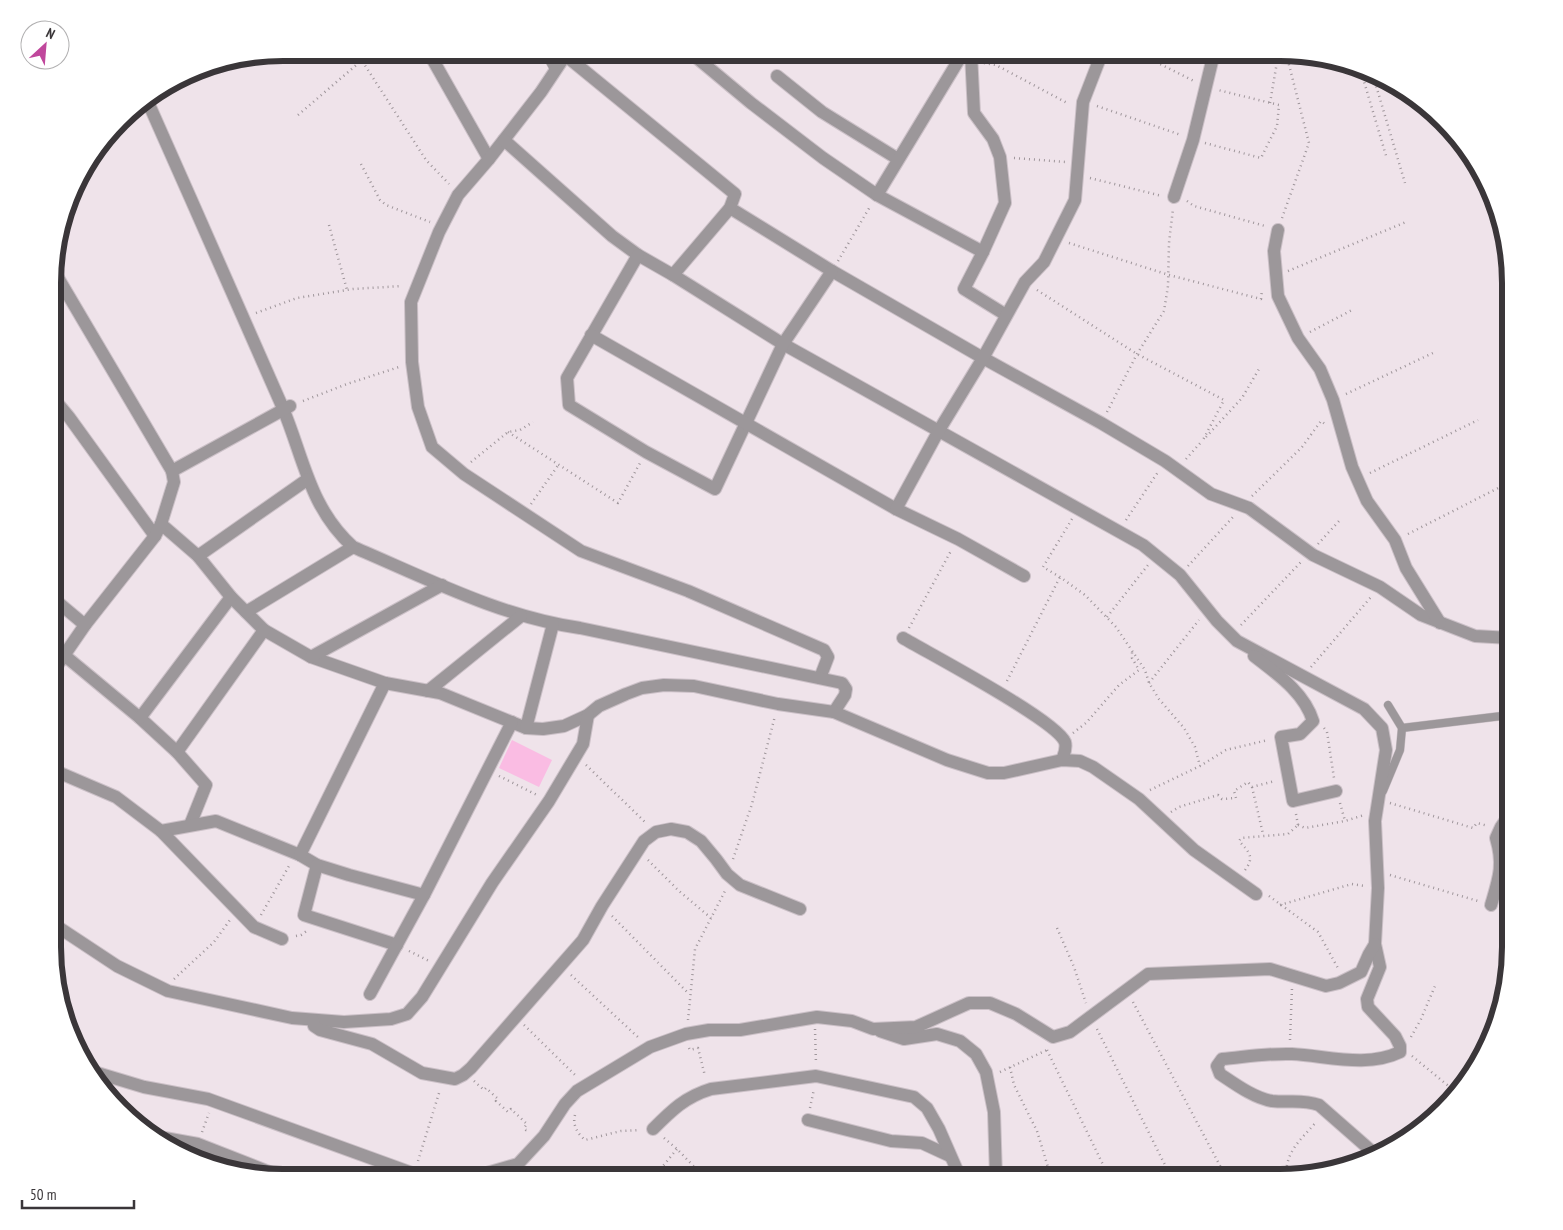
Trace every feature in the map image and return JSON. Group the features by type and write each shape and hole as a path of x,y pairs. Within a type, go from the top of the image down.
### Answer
{"street":[{"path":"434,61 489,159"},
{"path":"561,61 542,92 458,195 442,227 411,302 412,362 418,407 432,447 460,471 581,551 688,591 824,650 828,657 820,678"},
{"path":"574,61 735,194 730,208 674,275"},
{"path":"701,61 823,158 877,195 983,252"},
{"path":"877,195 898,159 966,61"},
{"path":"969,61 974,113 993,139 1000,158 1005,202 964,289 1006,315"},
{"path":"896,509 938,432 983,358 1025,282 1044,262 1075,200 1083,102 1099,61"},
{"path":"1174,197 1193,140 1212,61"},
{"path":"777,76 822,112 898,159"},
{"path":"150,106 243,317 287,408 308,479 321,508 341,536 353,547 521,616 842,683 846,689 845,694 834,712"},
{"path":"504,140 612,236 638,255 674,275 783,344 1143,545 1156,555 1180,575 1206,608 1234,638 1292,686 1310,711 1313,721 1300,734 1281,737 1293,801 1336,791"},
{"path":"730,208 832,271 1165,461 1211,494 1248,508 1310,553 1380,587 1421,615 1475,636 1502,638"},
{"path":"1278,230 1274,251 1278,296 1298,338 1320,369 1333,400 1367,502 1395,540 1406,568 1440,623"},
{"path":"638,255 567,378 570,405 646,452 715,489 783,344 832,271"},
{"path":"61,283 172,471 174,482 161,524 155,536 85,625 61,660"},
{"path":"591,335 896,509 958,539 1024,576"},
{"path":"61,407 155,536"},
{"path":"172,471 287,408"},
{"path":"198,556 308,479"},
{"path":"161,524 198,556 231,598 264,630 311,657 385,683 440,693 526,728 543,729 564,726 588,715 599,706 642,688 694,686 778,704 834,712 947,760 988,773 1004,773 1062,760 1080,761 1093,766 1139,798 1194,850 1256,894"},
{"path":"246,612 353,547"},
{"path":"311,657 442,585"},
{"path":"140,718 231,598"},
{"path":"61,605 85,625"},
{"path":"428,691 521,616"},
{"path":"526,728 552,624"},
{"path":"177,752 264,630"},
{"path":"904,638 1018,704 1050,727 1064,741 1066,749 1062,760"},
{"path":"1234,638 1364,708 1382,728 1386,750 1375,821 1378,888 1375,944 1380,967 1367,999 1368,1007 1395,1036 1400,1046 1400,1052 1392,1056 1358,1061 1290,1054 1222,1059 1217,1066 1220,1074 1260,1097 1271,1101 1308,1101 1319,1105 1371,1149"},
{"path":"64,655 140,718 177,752 206,785 190,825"},
{"path":"298,854 385,683"},
{"path":"61,929 117,966 164,989 292,1018 344,1022 391,1019 407,1014 422,996 492,883 549,801 583,744 588,715"},
{"path":"370,994 424,895 512,722"},
{"path":"61,773 116,797 161,831 254,927 282,939"},
{"path":"161,831 216,821 298,854 317,865 424,895"},
{"path":"1491,905 1499,878 1501,855 1496,838 1501,827"},
{"path":"313,1020 314,1026 320,1030 372,1044 422,1073 455,1079 463,1075 583,940 602,906 644,841 656,832 671,830 688,832 701,841 729,876 747,888 800,909"},
{"path":"317,865 304,916 397,945"},
{"path":"873,1029 916,1027 969,1003 990,1002 1016,1014 1054,1037 1070,1032 1091,1018 1148,974 1270,969 1326,986 1361,972 1375,944"},
{"path":"501,1169 518,1164 544,1136 565,1104 577,1091 650,1047 685,1035 709,1030 740,1030 817,1017 852,1021 904,1040 937,1034 960,1041 976,1054 986,1072 994,1112 996,1169"},
{"path":"102,1074 144,1086 208,1099 306,1133 400,1169"},
{"path":"653,1129 677,1105 698,1092 816,1076 914,1096 927,1108 939,1129 956,1169"},
{"path":"808,1120 891,1141 922,1143 950,1156"},
{"path":"175,1141 198,1144 257,1167"}],"lane":[{"path":"549,61 555,71"},
{"path":"1379,800 1400,750 1402,728 1388,705"},
{"path":"1402,728 1502,716"}],"path":[{"path":"298,115 360,61"},
{"path":"362,61 426,160 458,195"},
{"path":"986,61 996,64 1068,103 1080,121 1092,104 1193,140 1262,158 1277,126 1279,105"},
{"path":"1270,103 1278,61"},
{"path":"1278,230 1310,143 1286,61"},
{"path":"1363,77 1387,159"},
{"path":"1375,83 1406,183"},
{"path":"1000,158 1041,159 1077,163"},
{"path":"361,164 380,200 386,205 442,227"},
{"path":"832,271 877,195"},
{"path":"1101,423 1138,354 1164,311 1169,275 1169,243 1174,197"},
{"path":"1056,238 1169,275 1261,299 1263,288 1276,276 1406,222"},
{"path":"329,225 347,290"},
{"path":"1025,282 1138,354 1224,400 1203,440"},
{"path":"243,317 297,298 347,290 418,285"},
{"path":"1298,338 1354,309"},
{"path":"1333,400 1435,352"},
{"path":"287,408 347,384 412,362"},
{"path":"1176,469 1242,398 1259,369"},
{"path":"1358,479 1478,420"},
{"path":"1180,575 1243,506 1302,447 1321,421 1333,430 1340,424"},
{"path":"460,471 508,432 520,430 533,422"},
{"path":"508,432 618,503 646,452"},
{"path":"1118,532 1165,461"},
{"path":"524,514 559,464"},
{"path":"1395,540 1502,486"},
{"path":"1078,509 1043,567 1086,595 1116,627 1145,670 1149,683 1158,699 1184,728 1195,747 1200,766"},
{"path":"1234,638 1339,522"},
{"path":"904,638 958,539"},
{"path":"1107,617 1156,555"},
{"path":"1000,694 1060,577"},
{"path":"1303,676 1380,587"},
{"path":"1149,683 1195,626 1206,608"},
{"path":"1064,741 1086,723 1119,685 1139,670 1132,658 1132,650"},
{"path":"698,1092 697,1083 706,1080 698,1048 690,1050 685,1035 695,949 729,876 752,804 778,704"},
{"path":"1237,880 1250,863 1250,853 1239,841 1241,838 1288,834 1298,824 1305,828 1345,821 1336,791 1326,732 1310,711"},
{"path":"1139,798 1152,789 1200,766 1226,750 1281,737"},
{"path":"576,756 656,832"},
{"path":"487,770 549,801"},
{"path":"1252,787 1289,777"},
{"path":"1160,819 1179,807 1218,795 1222,799 1236,798 1234,791 1248,782 1252,787 1263,835"},
{"path":"1379,800 1473,828 1477,823 1489,827 1494,821 1501,827"},
{"path":"638,850 679,891 711,918"},
{"path":"254,927 298,854"},
{"path":"1377,871 1491,905"},
{"path":"1280,905 1352,884 1378,888"},
{"path":"1256,894 1260,888 1318,932 1345,980"},
{"path":"602,906 690,995"},
{"path":"164,989 214,942 237,911"},
{"path":"282,939 301,935 317,920"},
{"path":"1057,928 1074,967 1091,1018 1167,1169"},
{"path":"397,945 440,967"},
{"path":"560,966 650,1047"},
{"path":"1290,1054 1292,977"},
{"path":"1395,1036 1410,1040 1421,1019 1434,986"},
{"path":"1126,990 1221,1169"},
{"path":"516,1017 585,1085"},
{"path":"987,1078 1047,1050 1104,1169"},
{"path":"1411,1055 1451,1088"},
{"path":"1010,1068 1014,1085 1037,1132 1049,1169"},
{"path":"463,1075 471,1083 474,1080 484,1090 486,1088 508,1112 511,1109 527,1124 524,1128 526,1130 536,1130 544,1136"},
{"path":"420,1169 444,1077"},
{"path":"576,1112 574,1119 578,1134 585,1140 621,1131 653,1129 677,1149 696,1169"},
{"path":"1286,1169 1286,1162 1300,1137 1308,1132"},
{"path":"661,1169 677,1149"}],"shaded area":[{"path":"512,740 552,760 539,787 499,768"}]}
